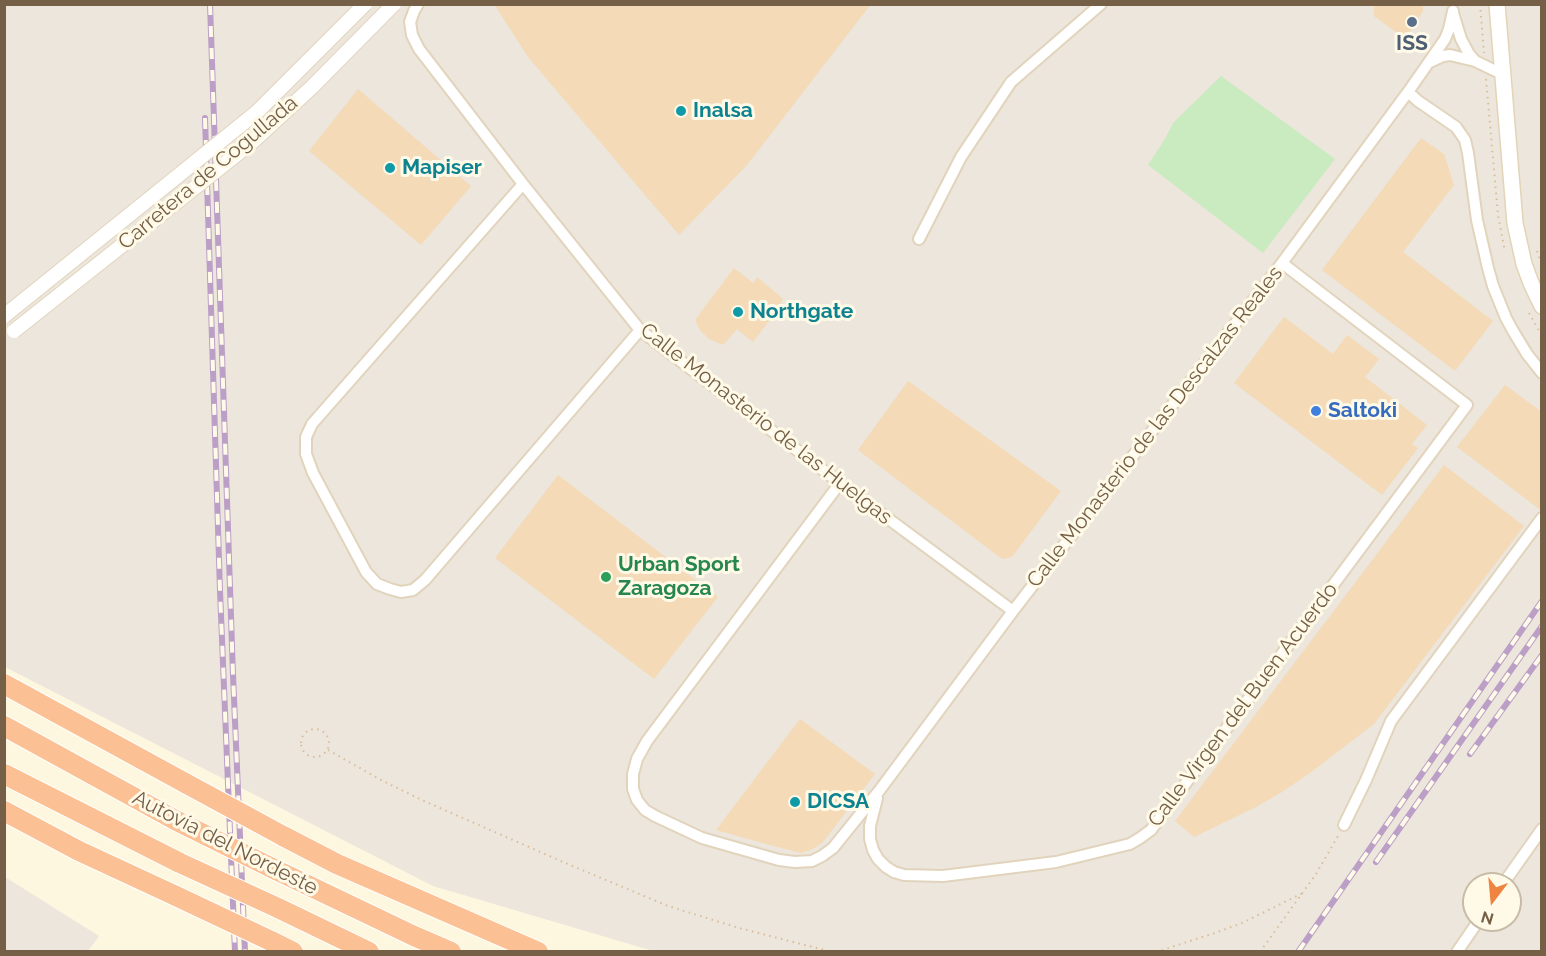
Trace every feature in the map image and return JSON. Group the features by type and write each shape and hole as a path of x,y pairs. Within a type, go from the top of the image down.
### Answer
{"highway":[{"path":"4,684 337,864 538,951"},
{"name":"Autovía del Nordeste","path":"4,726 177,821 414,936 451,951"},
{"name":"Autovía del Nordeste","path":"4,774 180,863 369,951"},
{"path":"4,811 79,851 293,951"}],"main road":[{"path":"1497,4 1515,223 1524,264 1542,306"}],"street":[{"name":"Carretera de Cogullada","path":"4,316 256,112 365,4"},
{"name":"Carretera de Cogullada","path":"14,332 251,143 312,87 394,4"},
{"name":"Calle Monasterio de las Huelgas","path":"418,4 410,22 412,35 419,49 640,330 840,483 1013,611"},
{"path":"920,239 961,157 1011,82 1101,4"},
{"path":"1453,8 1461,39 1469,54 1480,64"},
{"name":"Calle Monasterio de las Descalzas Reales","path":"879,791 1013,611 1282,263 1430,63 1445,39 1453,8"},
{"path":"1430,63 1450,55 1480,64 1502,74"},
{"path":"1408,92 1456,127 1465,140 1477,220 1490,277 1509,325 1542,373"},
{"path":"524,184 312,424 306,438 306,454 313,473 366,572 377,584 401,591 412,590 425,580 640,330"},
{"name":"Calle Virgen del Buen Acuerdo","path":"879,791 870,826 873,850 886,867 904,874 943,876 1056,862 1130,844 1151,830 1467,405 1282,263"},
{"path":"840,483 647,741 633,774 633,789 637,800 645,810 702,838 779,860 795,862 812,861 833,848 879,791"},
{"path":"1344,825 1392,721 1542,518"},
{"path":"1512,872 1542,829"},
{"path":"1457,951 1470,932"}],"path":[{"path":"1480,4 1480,64 1496,191"},
{"path":"310,730 323,731 330,742 328,750 315,758 306,754 302,746 303,736 310,730"},
{"path":"328,750 423,801 668,906 739,928 832,951"},
{"path":"1260,951 1316,874 1344,825"},
{"path":"1156,951 1242,923 1303,893"}],"shaded area":[{"path":"4,5 1541,5 1541,951 653,951 433,886 5,667"},
{"path":"5,877 99,936 88,951 5,951"}],"green space":[{"path":"1221,76 1335,159 1263,253 1148,165 1173,123"}],"building":[{"name":"Inalsa","path":"494,4 871,4 747,165 679,235 528,57"},
{"path":"1374,4 1423,4 1423,11 1405,39 1374,16"},
{"name":"Mapiser","path":"358,89 471,186 421,245 309,151"},
{"path":"1421,138 1444,154 1454,185 1403,252 1493,321 1455,371 1322,270"},
{"name":"Northgate","path":"734,268 753,283 757,277 783,299 780,303 782,304 753,342 737,329 723,345 709,339 700,330 695,320"},
{"path":"1284,317 1333,354 1347,335 1379,359 1365,377 1427,425 1412,444 1418,448 1382,495 1234,383"},
{"path":"908,381 1061,491 1012,557 1002,559 858,450"},
{"path":"1505,385 1542,412 1542,511 1457,447"},
{"path":"1444,465 1524,526 1374,724 1282,792 1194,837 1175,821"},
{"name":"Urban Sport Zaragoza","path":"558,475 718,597 654,679 495,558"},
{"name":"DICSA","path":"800,719 875,774 823,842 811,850 801,853 716,830"}],"railway":[{"path":"210,4 245,952"},
{"path":"205,118 220,591 235,952"},
{"path":"1298,952 1542,601"},
{"path":"1376,862 1542,626"},
{"path":"1470,754 1542,655"}],"place":[{"name":"ISS","path":"1412,22"},
{"name":"Inalsa","path":"681,111"},
{"name":"Mapiser","path":"390,168"},
{"name":"Northgate","path":"738,312"},
{"name":"Saltoki","path":"1316,411"},
{"name":"Urban Sport Zaragoza","path":"606,577"},
{"name":"DICSA","path":"795,802"}]}
